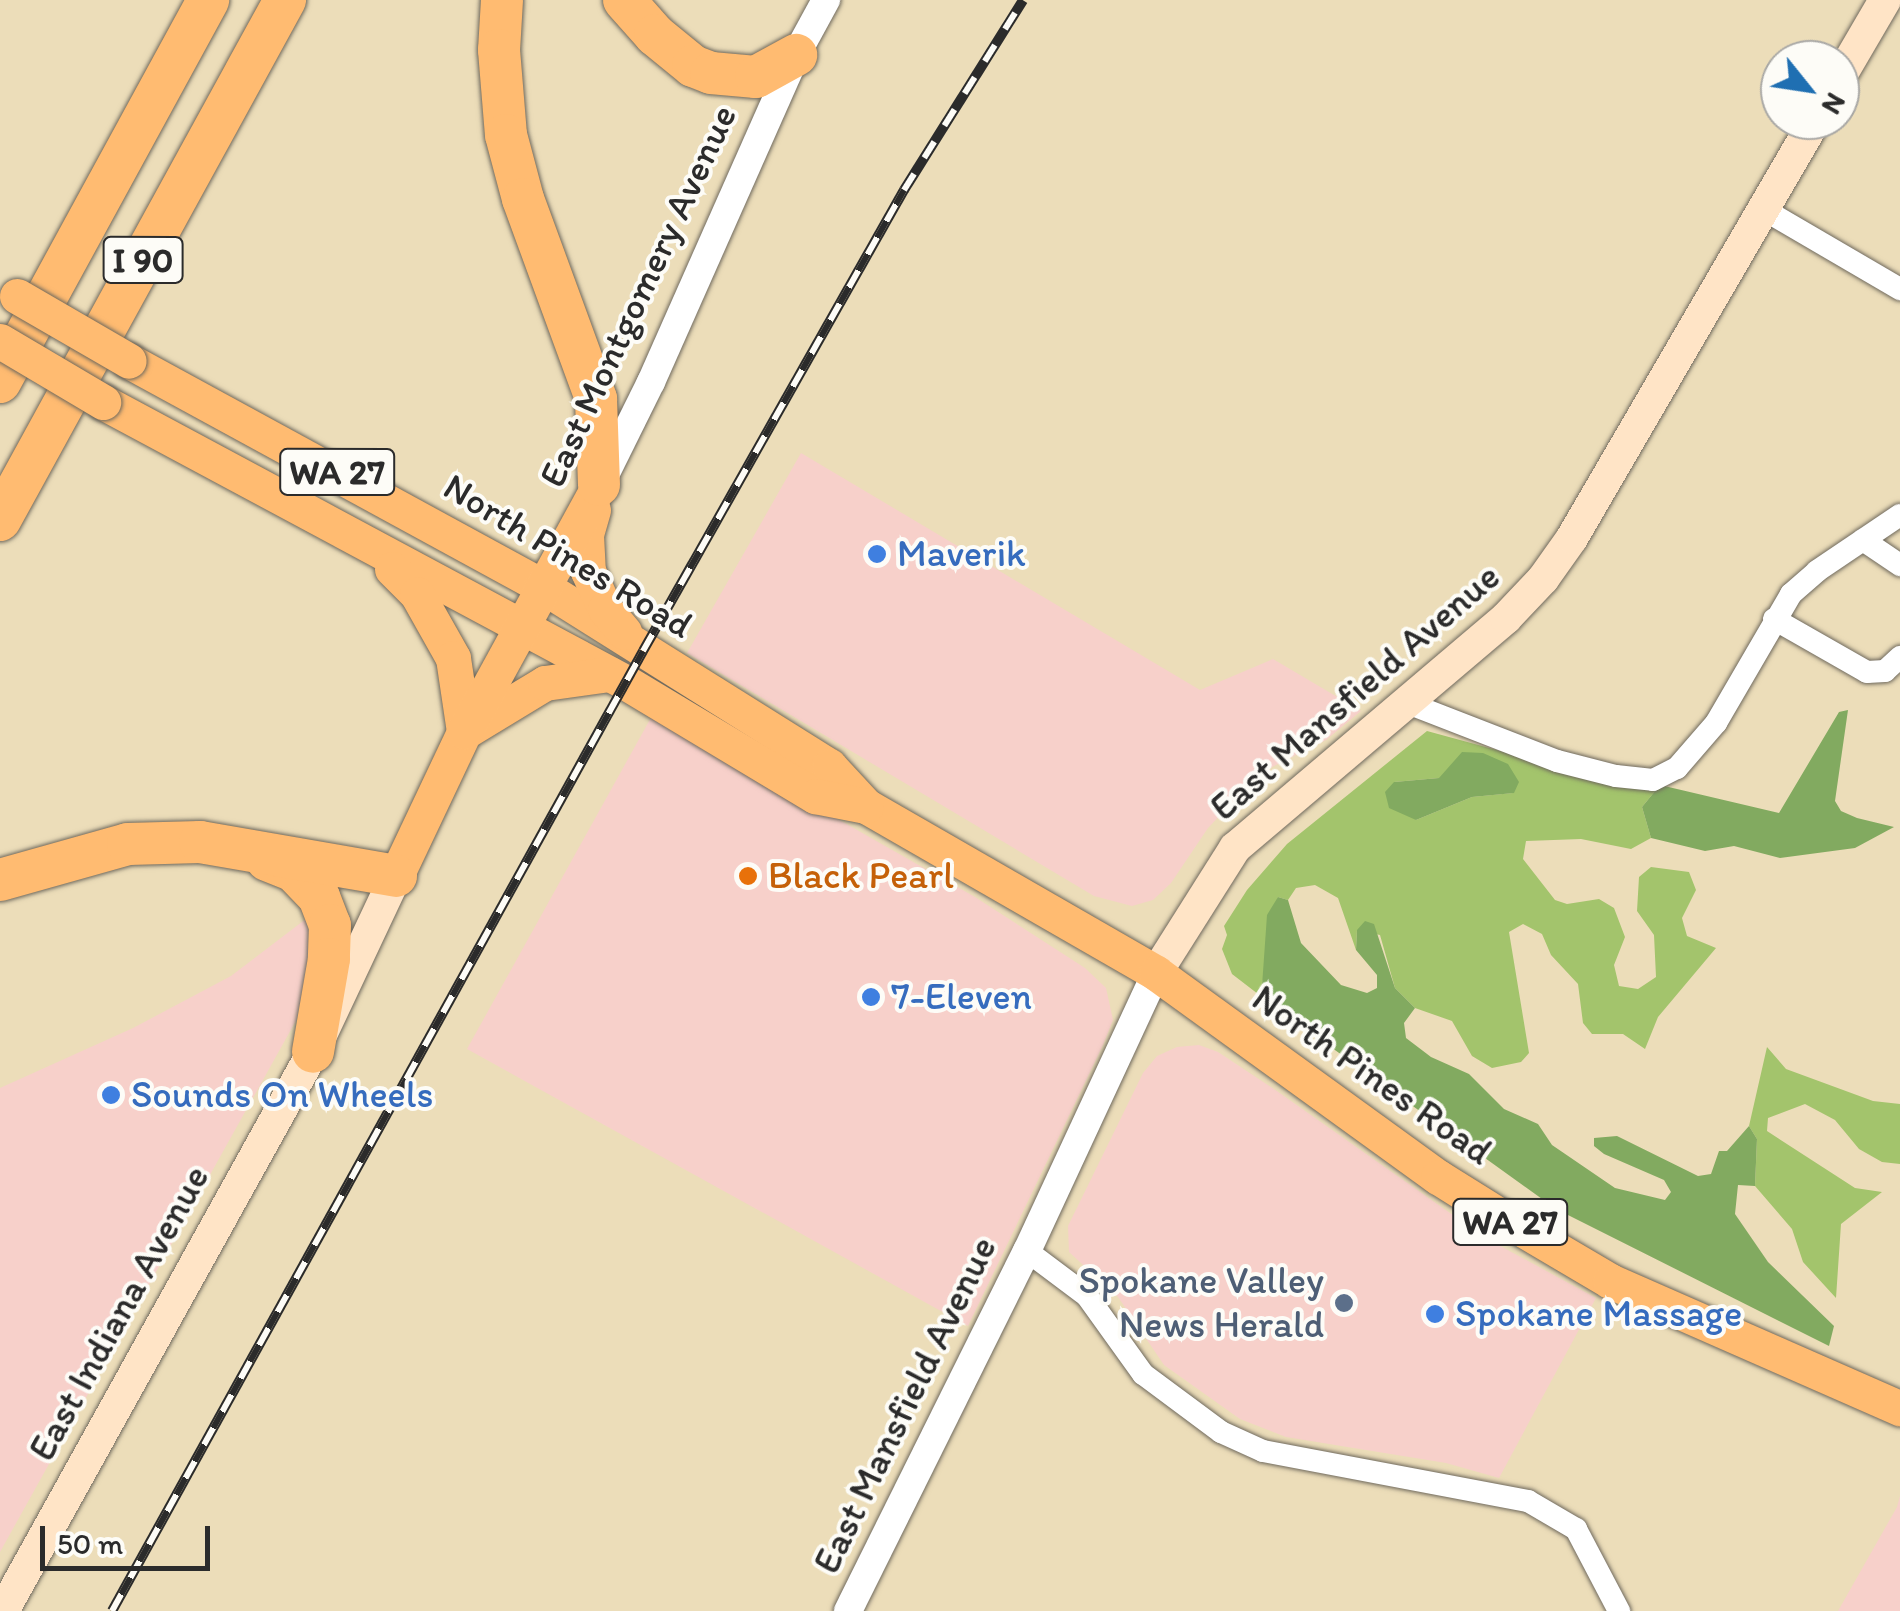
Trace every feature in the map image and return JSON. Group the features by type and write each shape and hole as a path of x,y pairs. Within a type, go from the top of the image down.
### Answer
{"highway":[{"name":"I 90","path":"0,382 208,0"},
{"name":"I 90","path":"0,520 286,0"},
{"path":"502,0 499,50 506,135 523,199 596,399 599,485"},
{"path":"624,0 655,35 693,66 711,73 756,78 796,55"},
{"path":"0,880 128,844 200,842 396,876"},
{"path":"239,848 294,871 319,897 330,925 313,1052"}],"main road":[{"path":"1860,43 1885,0"},
{"name":"East Mansfield Avenue","path":"1156,973 1235,848 1506,618 1543,579 1572,538 1803,140"},
{"name":"North Pines Road","path":"9,290 130,362 413,512 542,586 829,766 866,806 1156,973 1438,1177 1510,1222 1610,1280 1900,1408"},
{"name":"North Pines Road","path":"0,341 102,402 609,674 814,796 866,806"},
{"name":"East Montgomery Avenue","path":"522,626 599,485"},
{"path":"599,485 586,536 588,571 605,609 635,646"},
{"path":"368,546 417,594 440,629 453,658 464,732 545,684 609,674"},
{"name":"East Indiana Avenue","path":"3,1611 313,1052 464,732 522,626"}],"street":[{"name":"East Montgomery Avenue","path":"599,485 650,382 796,55 826,0"},
{"path":"1763,209 1900,289"},
{"path":"1405,702 1557,761 1616,776 1653,780 1677,768 1707,735 1774,619 1817,570 1900,514"},
{"path":"1863,540 1900,564"},
{"path":"1774,619 1867,672 1886,671 1900,657"},
{"name":"East Mansfield Avenue","path":"848,1611 1027,1251 1156,973"},
{"path":"1027,1251 1088,1296 1143,1374 1221,1432 1263,1450 1528,1501 1576,1529 1619,1611"}],"shaded area":[{"path":"801,453 1200,690 1273,659 1361,711 1326,740 1272,767 1248,786 1208,828 1171,883 1153,900 1132,906 1094,896 687,653"},
{"path":"653,714 975,897 1085,968 1106,988 1113,1020 1103,1045 968,1326 467,1049"},
{"path":"315,912 308,999 0,1552 0,1088 133,1028 231,976"},
{"path":"1199,1045 1218,1052 1274,1089 1484,1237 1596,1298 1499,1478 1446,1463 1286,1437 1240,1419 1164,1365 1118,1297 1069,1252 1068,1226 1143,1073 1157,1056 1177,1047"},
{"path":"1900,1496 1900,1611 1838,1611 1897,1507"}],"green space":[{"path":"1848,710 1835,801 1841,811 1894,827 1855,848 1780,858 1734,846 1705,851 1651,838 1642,807 1660,785 1779,813 1839,712"},
{"path":"1427,731 1606,780 1660,785 1642,807 1651,838 1631,849 1581,839 1526,841 1523,859 1555,900 1567,904 1599,899 1614,908 1625,937 1614,965 1619,986 1638,989 1656,977 1654,935 1637,911 1639,877 1651,867 1689,872 1696,890 1682,918 1687,936 1716,948 1658,1017 1645,1049 1623,1034 1592,1034 1583,1023 1578,984 1551,955 1542,934 1523,924 1509,932 1529,1053 1521,1062 1492,1068 1472,1056 1452,1021 1415,1008 1395,988 1380,935 1357,930 1356,950 1338,898 1315,885 1296,888 1288,900 1278,897 1262,985 1271,1004 1232,974 1222,949 1227,935 1224,926 1247,890 1287,844","holes":["1439,778 1513,793 1472,797 1416,820 1394,782"]},
{"path":"1462,752 1483,753 1508,764 1519,782 1514,793 1472,797 1416,820 1389,808 1385,792 1394,782 1439,778"},
{"path":"1278,897 1288,900 1301,943 1341,985 1367,993 1377,988 1377,975 1356,950 1357,930 1365,921 1374,924 1395,988 1415,1008 1404,1023 1406,1038 1431,1057 1469,1074 1504,1109 1538,1124 1552,1145 1615,1188 1665,1200 1671,1192 1664,1180 1604,1154 1594,1146 1594,1138 1617,1136 1698,1176 1711,1174 1719,1151 1727,1151 1749,1126 1757,1139 1755,1186 1738,1185 1735,1214 1768,1262 1834,1326 1829,1346 1556,1209 1271,1004 1262,986 1267,915"},
{"path":"1767,1047 1786,1069 1873,1101 1900,1104 1900,1164 1882,1162 1859,1149 1835,1120 1805,1104 1768,1118 1767,1131 1855,1188 1882,1192 1841,1224 1836,1298 1803,1262 1792,1229 1755,1186 1757,1139 1749,1126"}],"railway":[{"path":"112,1611 643,651 904,190 1023,0"}],"place":[{"name":"Maverik","path":"877,554"},
{"name":"Black Pearl","path":"748,876"},
{"name":"7-Eleven","path":"871,997"},
{"name":"Sounds On Wheels","path":"111,1095"},
{"name":"Spokane Valley News Herald","path":"1344,1303"},
{"name":"Spokane Massage","path":"1435,1314"}]}
